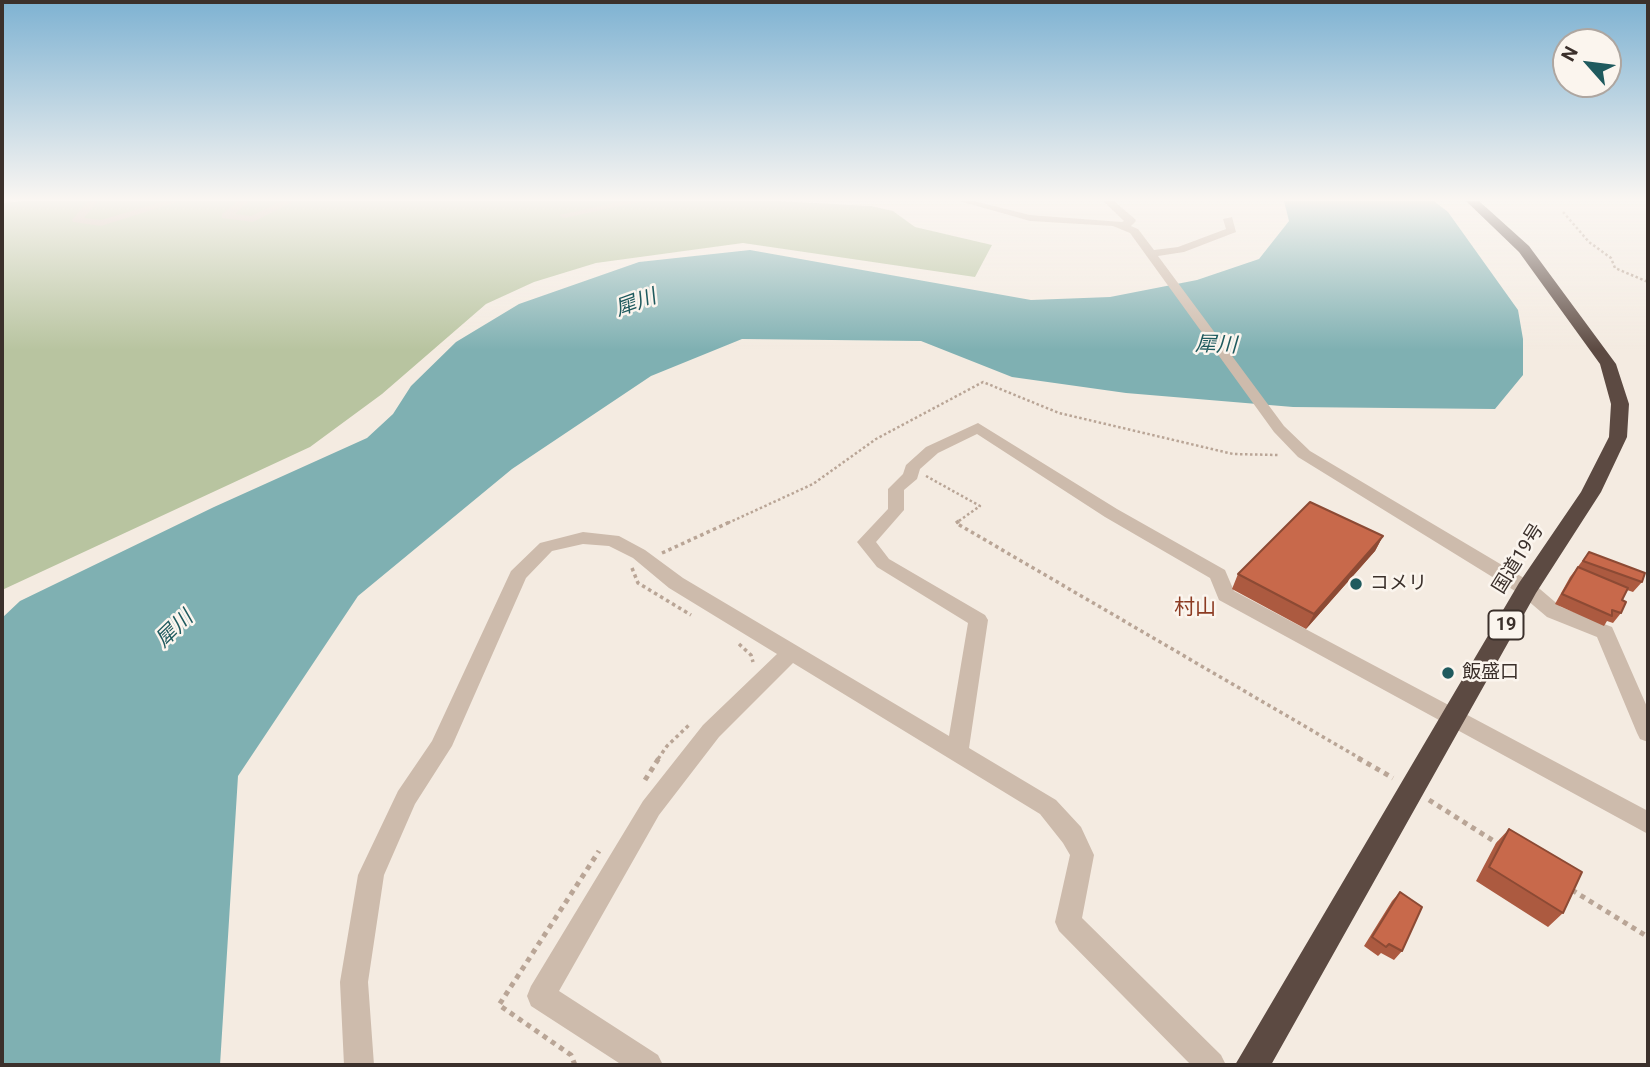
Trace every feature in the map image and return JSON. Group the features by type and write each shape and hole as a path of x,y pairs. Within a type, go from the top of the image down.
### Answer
{"highway":[{"name":"国道19号","path":"1252,1065 1527,589 1591,492 1618,437 1620,404 1608,364 1578,319 1525,251"}],"street":[{"path":"1148,251 1279,429 1304,454 1527,589 1554,612 1605,632 1648,733"},
{"path":"1150,254 1174,251"},
{"path":"957,754 978,620 883,563 866,542 896,510 896,489 911,476 912,468 932,450 978,428 1111,513 1218,574 1226,595 1648,823"},
{"path":"359,1065 354,982 371,876 406,798 441,746 518,575 546,548 583,538 613,540 639,554 676,583 1048,807 1072,835 1082,855 1068,922 1211,1065"},
{"path":"648,1065 541,996 651,808 710,731 791,653"}],"path":[{"path":"1601,251 1611,258 1615,268 1648,282"},
{"path":"912,468 980,506 956,523 1411,789 1501,845"},
{"path":"639,554 630,570 638,583 693,616"},
{"path":"737,642 754,662 748,667"},
{"path":"638,791 667,746 695,719"},
{"path":"575,1065 571,1055 499,1005 601,848"},
{"path":"1569,888 1648,937"}],"green space":[{"path":"2,251 686,251 596,263 534,282 486,304 382,394 310,447 2,590"},
{"path":"796,251 989,251 975,277"}],"water":[{"name":"犀川","path":"754,251 1031,300 1110,297 1197,280 1259,259 1265,251 1476,251 1518,310 1523,339 1523,375 1495,409 1293,407 1126,393 1012,377 921,341 742,339 651,376 512,469 358,596 238,776 220,1065 2,1065 2,618 20,601 214,507 367,438 393,414 411,386 456,342 519,304 639,262"}],"building":[{"path":"1310,502 1383,536 1314,614 1238,574"},
{"path":"1589,552 1645,573 1642,582 1583,561"},
{"path":"1578,567 1628,588 1622,600 1626,602 1621,613 1612,610 1612,616 1562,594"},
{"path":"1509,829 1582,872 1563,913 1489,867"},
{"path":"1400,892 1422,907 1402,951 1389,944 1386,947 1372,937"}],"place":[{"name":"コメリ","path":"1356,584"},
{"name":"飯盛口","path":"1448,673"}],"district":[{"name":"村山","path":"1195,609"}]}
